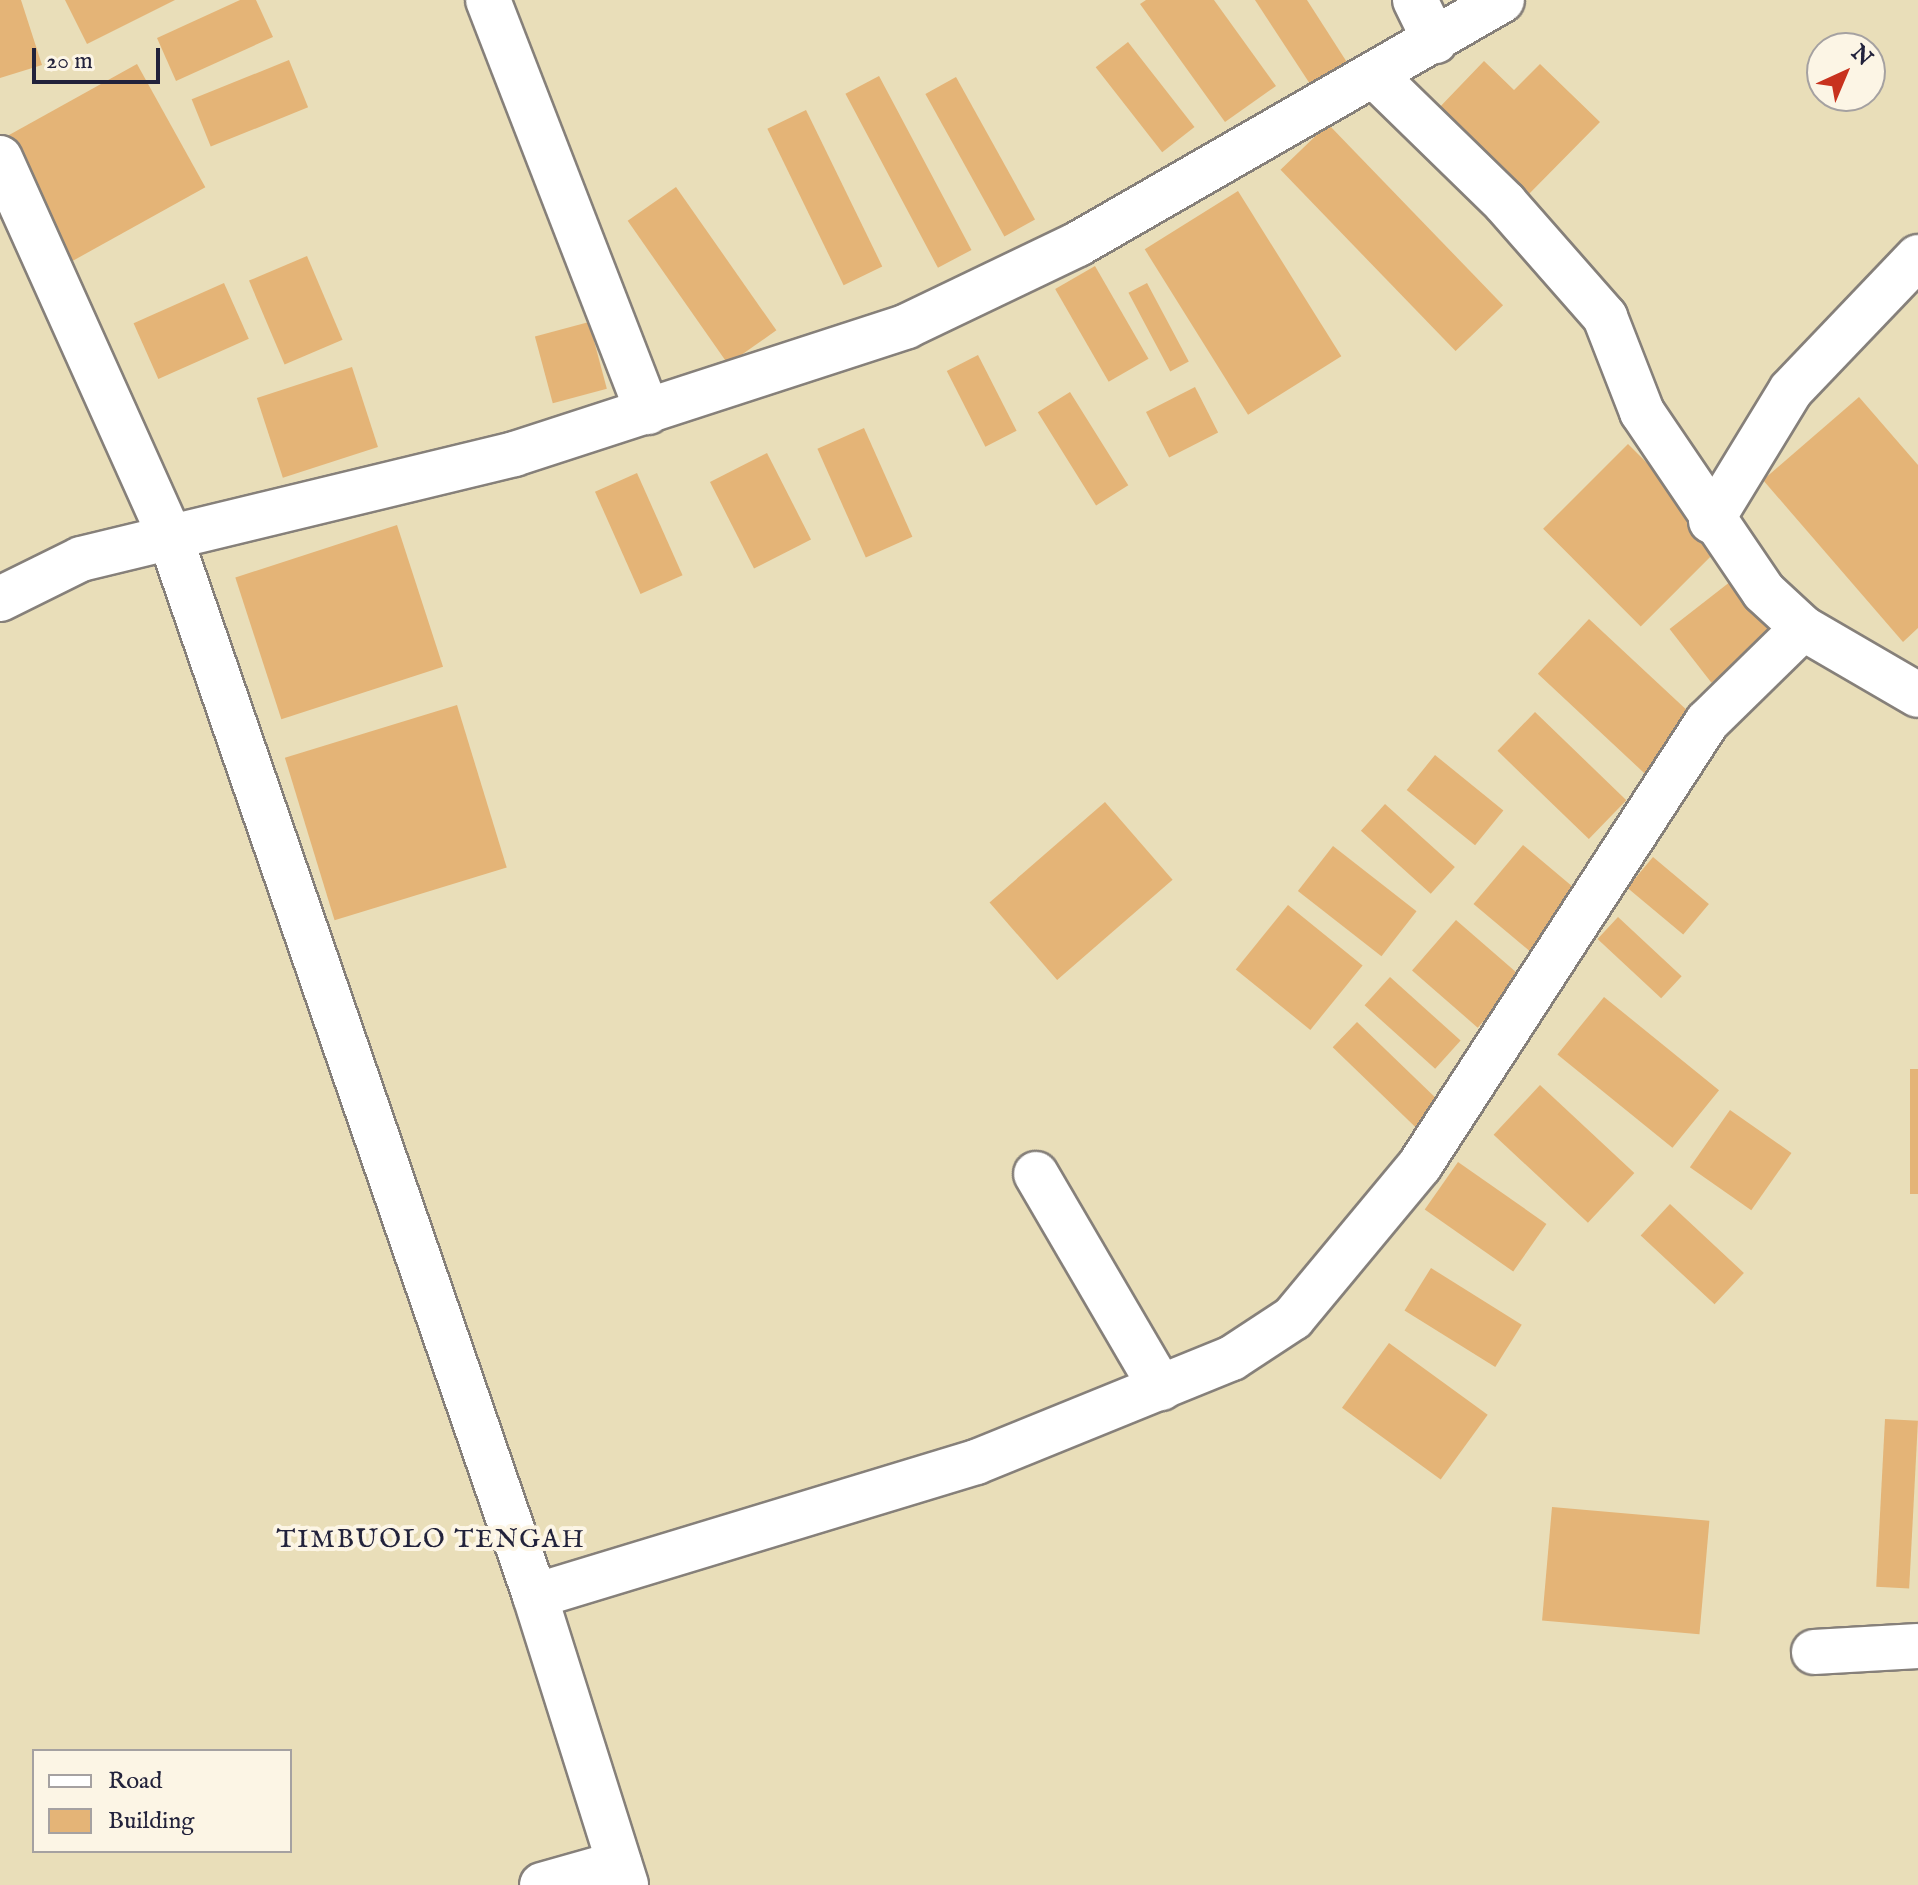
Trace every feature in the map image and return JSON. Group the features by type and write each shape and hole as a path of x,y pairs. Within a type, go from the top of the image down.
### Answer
{"street":[{"path":"488,0 648,412"},
{"path":"1415,0 1435,41"},
{"path":"0,599 81,559 169,534 408,483 648,412 959,305 1375,76 1502,0"},
{"path":"1375,76 1505,203 1605,317 1642,412 1711,521 1764,592 1803,628 1918,695"},
{"path":"0,158 169,534 535,1596 622,1874 542,1885"},
{"path":"1711,521 1791,390 1918,257"},
{"path":"535,1596 919,1482 1232,1358 1293,1318 1366,1237 1420,1165 1707,722 1803,628"},
{"path":"1036,1174 1161,1388"},
{"path":"1814,1652 1918,1646"}],"building":[{"path":"0,0 21,0 42,65 0,78"},
{"path":"65,0 175,0 87,44"},
{"path":"240,0 256,0 273,37 176,81 157,38"},
{"path":"1146,0 1214,0 1276,86 1225,122 1140,4"},
{"path":"1255,0 1307,0 1350,67 1314,90"},
{"path":"1128,42 1194,127 1162,152 1096,67"},
{"path":"289,60 308,107 211,147 192,99"},
{"path":"1484,61 1514,90 1540,64 1600,122 1526,197 1436,111"},
{"path":"137,64 205,187 70,262 1,139"},
{"path":"879,76 971,250 938,268 845,94"},
{"path":"956,77 1035,220 1004,237 925,94"},
{"path":"806,110 882,266 844,285 767,129"},
{"path":"1328,124 1503,305 1456,351 1281,170"},
{"path":"676,187 776,330 728,364 628,221"},
{"path":"1238,191 1341,356 1248,415 1145,249"},
{"path":"307,256 343,340 285,364 249,281"},
{"path":"1095,266 1148,359 1109,382 1055,289"},
{"path":"224,283 249,339 158,379 134,323"},
{"path":"1147,283 1189,362 1170,371 1128,293"},
{"path":"589,322 607,389 553,403 535,336"},
{"path":"978,355 1017,431 985,447 947,371"},
{"path":"352,367 378,447 283,478 257,398"},
{"path":"1195,387 1218,432 1169,457 1146,412"},
{"path":"1070,392 1128,485 1096,505 1038,412"},
{"path":"1859,397 1918,465 1918,628 1903,642 1763,480"},
{"path":"864,428 912,537 866,557 817,449"},
{"path":"1628,444 1726,542 1641,626 1543,529"},
{"path":"767,453 811,539 754,568 710,482"},
{"path":"637,473 683,575 641,594 595,492"},
{"path":"397,525 443,667 281,719 235,578"},
{"path":"1735,578 1777,632 1711,683 1670,629"},
{"path":"1589,619 1698,721 1647,775 1538,674"},
{"path":"457,705 507,868 335,920 285,758"},
{"path":"1535,712 1626,800 1589,839 1497,751"},
{"path":"1435,755 1503,810 1475,845 1407,790"},
{"path":"1105,802 1173,880 1057,980 990,902"},
{"path":"1385,804 1455,867 1431,894 1361,831"},
{"path":"1523,845 1588,900 1539,959 1474,904"},
{"path":"1333,846 1417,911 1381,956 1298,891"},
{"path":"1653,857 1709,904 1683,935 1627,888"},
{"path":"1288,905 1363,965 1310,1030 1236,970"},
{"path":"1618,917 1682,976 1661,998 1598,939"},
{"path":"1456,920 1522,977 1478,1028 1412,971"},
{"path":"1390,977 1461,1041 1435,1069 1365,1005"},
{"path":"1604,997 1719,1090 1672,1148 1557,1055"},
{"path":"1357,1022 1440,1103 1416,1128 1333,1047"},
{"path":"1910,1069 1918,1069 1918,1194 1910,1194"},
{"path":"1540,1085 1634,1173 1588,1223 1494,1135"},
{"path":"1730,1110 1791,1153 1751,1210 1690,1167"},
{"path":"1458,1162 1546,1224 1513,1271 1425,1210"},
{"path":"1670,1204 1744,1273 1715,1304 1641,1235"},
{"path":"1431,1268 1522,1325 1495,1367 1405,1310"},
{"path":"1389,1343 1488,1415 1441,1479 1342,1408"},
{"path":"1885,1419 1918,1421 1909,1588 1876,1587"},
{"path":"1552,1507 1709,1521 1699,1634 1542,1621"}],"district":[{"name":"TIMBUOLO TENGAH","path":"431,1540"}]}
